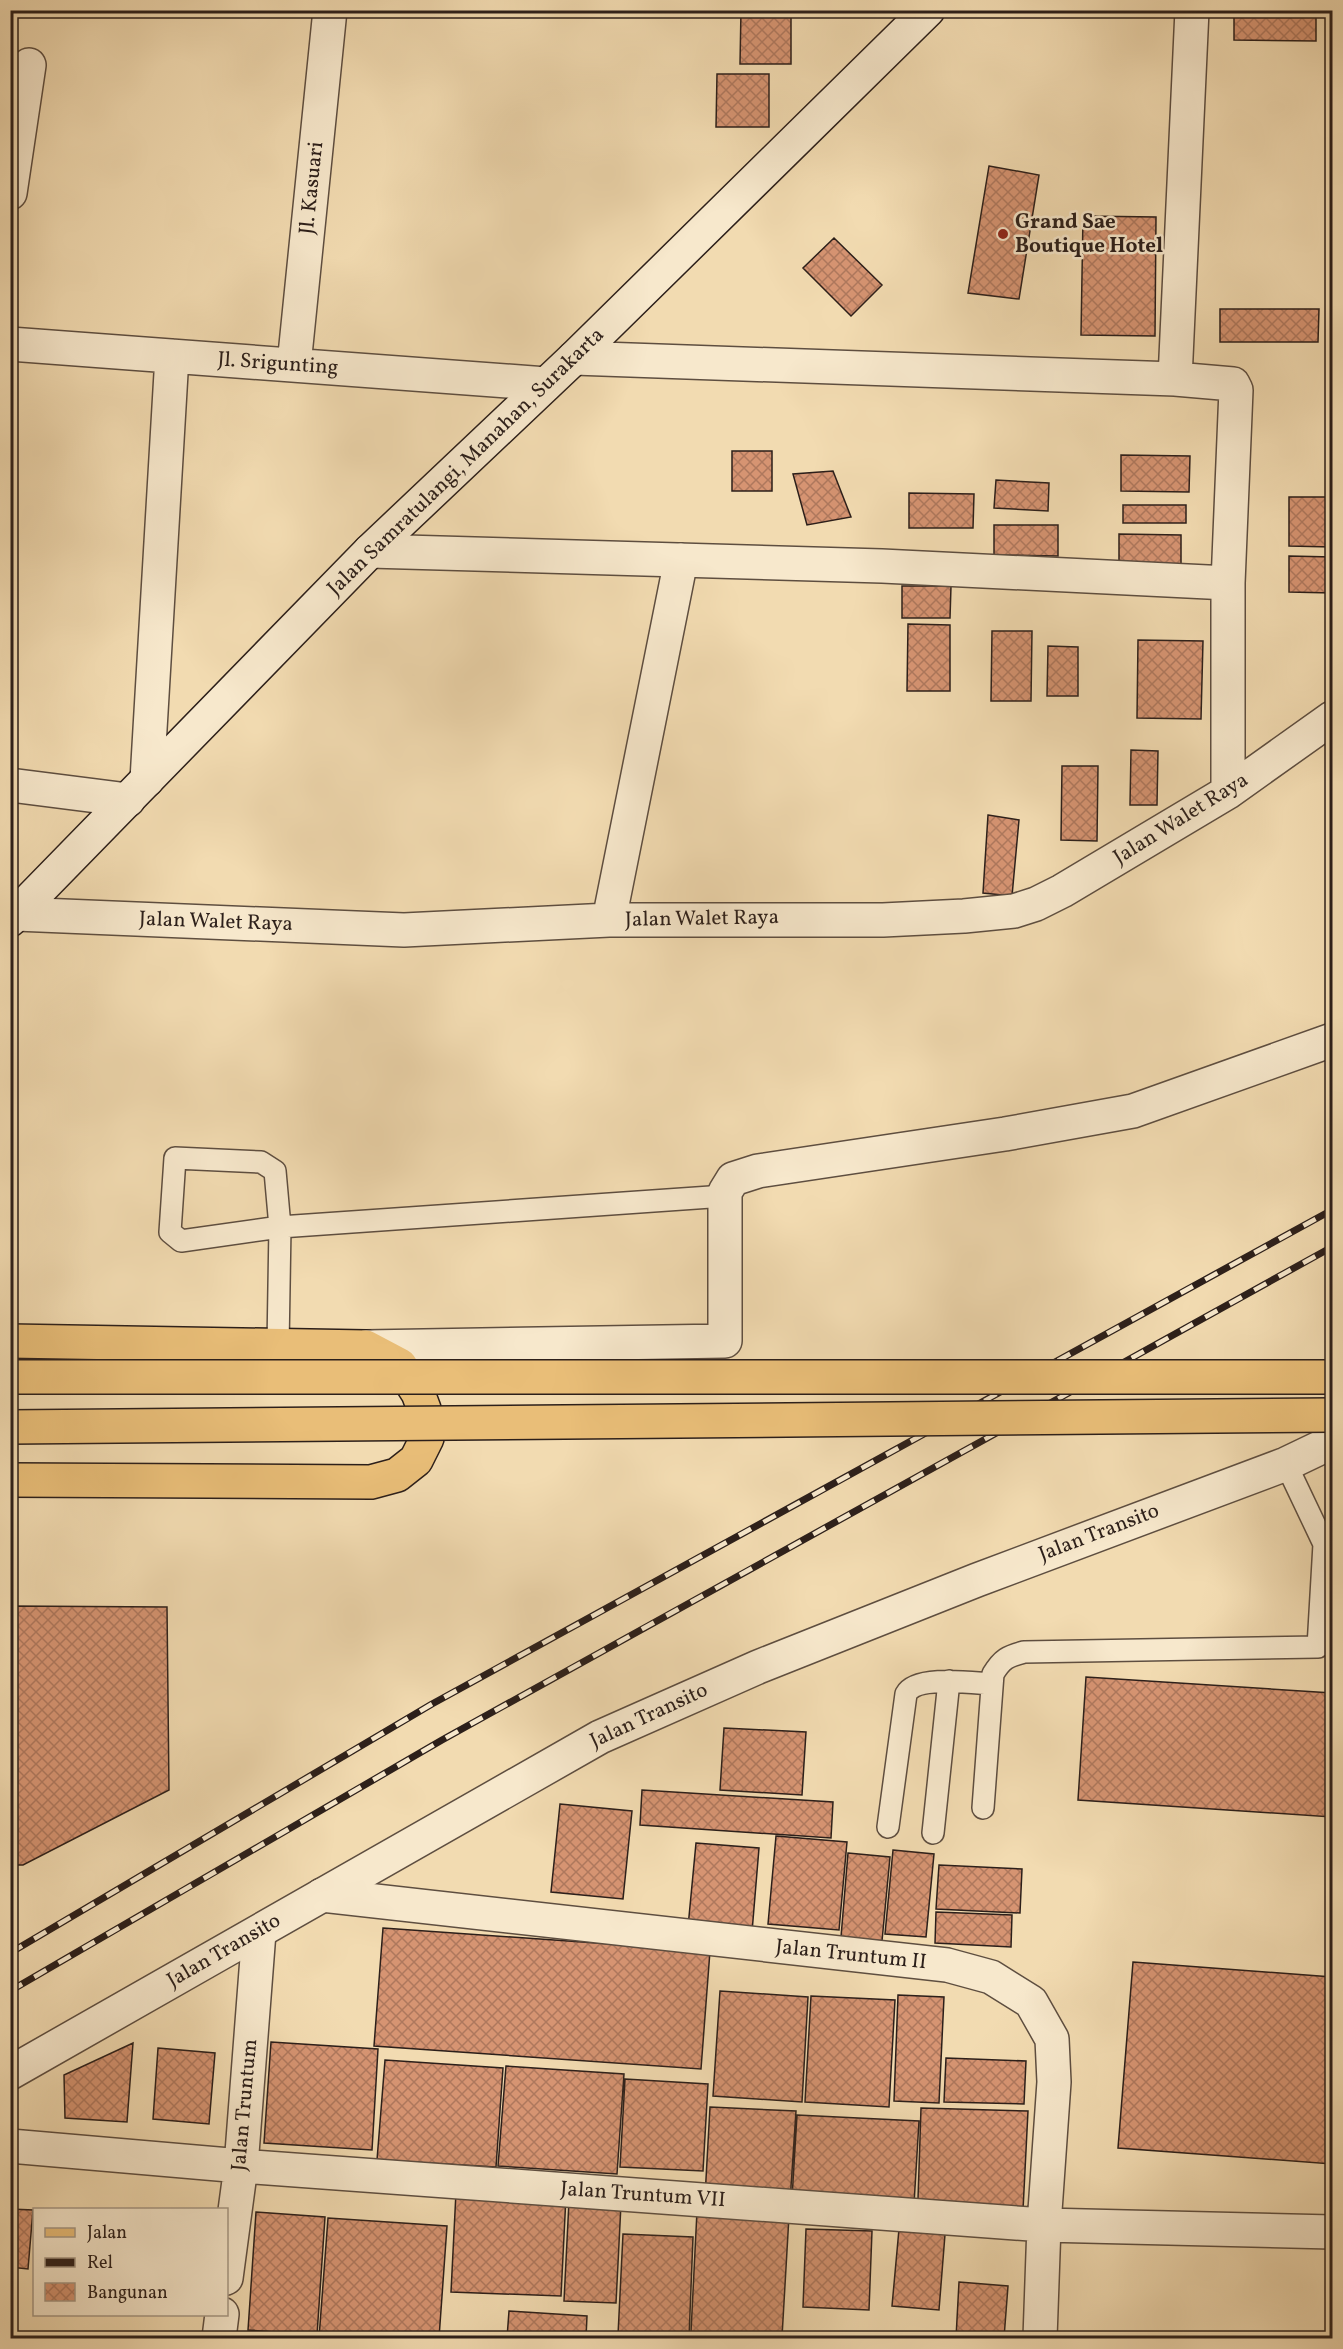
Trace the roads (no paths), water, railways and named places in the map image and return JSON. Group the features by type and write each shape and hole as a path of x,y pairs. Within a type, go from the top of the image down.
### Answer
{"main road":[{"path":"10,1341 366,1347 400,1365 418,1393 424,1409 427,1438 416,1460 397,1475 371,1482 10,1480"},
{"path":"10,1377 1332,1377"},
{"path":"10,1427 1331,1436"}],"street":[{"name":"Jl. Kasuari","path":"294,365 330,10"},
{"name":"Jalan Samratulangi, Manahan, Surakarta","path":"13,917 370,551 574,358 928,10"},
{"path":"1175,379 1192,10"},
{"path":"10,193 29,65"},
{"name":"Jl. Srigunting","path":"10,344 546,384"},
{"path":"10,785 137,790 172,356"},
{"path":"574,358 1175,379 1233,384 1236,390 1228,583 1228,792"},
{"path":"370,551 882,566 1228,583"},
{"path":"609,920 681,560"},
{"name":"Jalan Walet Raya","path":"13,917 404,930 609,920 883,920 1014,911 1036,904 1062,891 1228,792 1332,718"},
{"path":"366,1347 725,1341 725,1192 733,1179 758,1171 1005,1134 1133,1111 1332,1040"},
{"name":"Jalan Transito","path":"10,2073 600,1737 737,1676 977,1580 1286,1464 1331,1436"},
{"name":"Jalan Truntum II","path":"322,1895 947,1965 991,1977 1031,2002 1052,2039 1054,2082 1044,2225 1040,2338"},
{"name":"Jalan Truntum","path":"228,2262 241,2166 259,1932"},
{"name":"Jalan Truntum VII","path":"10,2146 241,2166 1044,2225 1332,2232"},
{"path":"219,2338 222,2316"}],"lane":[{"path":"278,1346 280,1227 274,1171 261,1162 175,1158 170,1232 181,1241 280,1227 725,1196"},
{"path":"983,1808 993,1674 1002,1659 1024,1652 1325,1646 1328,1567 1324,1544 1286,1464"},
{"path":"888,1827 906,1694 909,1688 949,1681 992,1684"},
{"path":"933,1833 949,1681"}],"railway":[{"path":"10,1953 432,1704 1332,1210"},
{"path":"10,1991 442,1740 1332,1247"}],"place":[{"name":"Grand Sae Boutique Hotel","path":"1003,234"}]}
